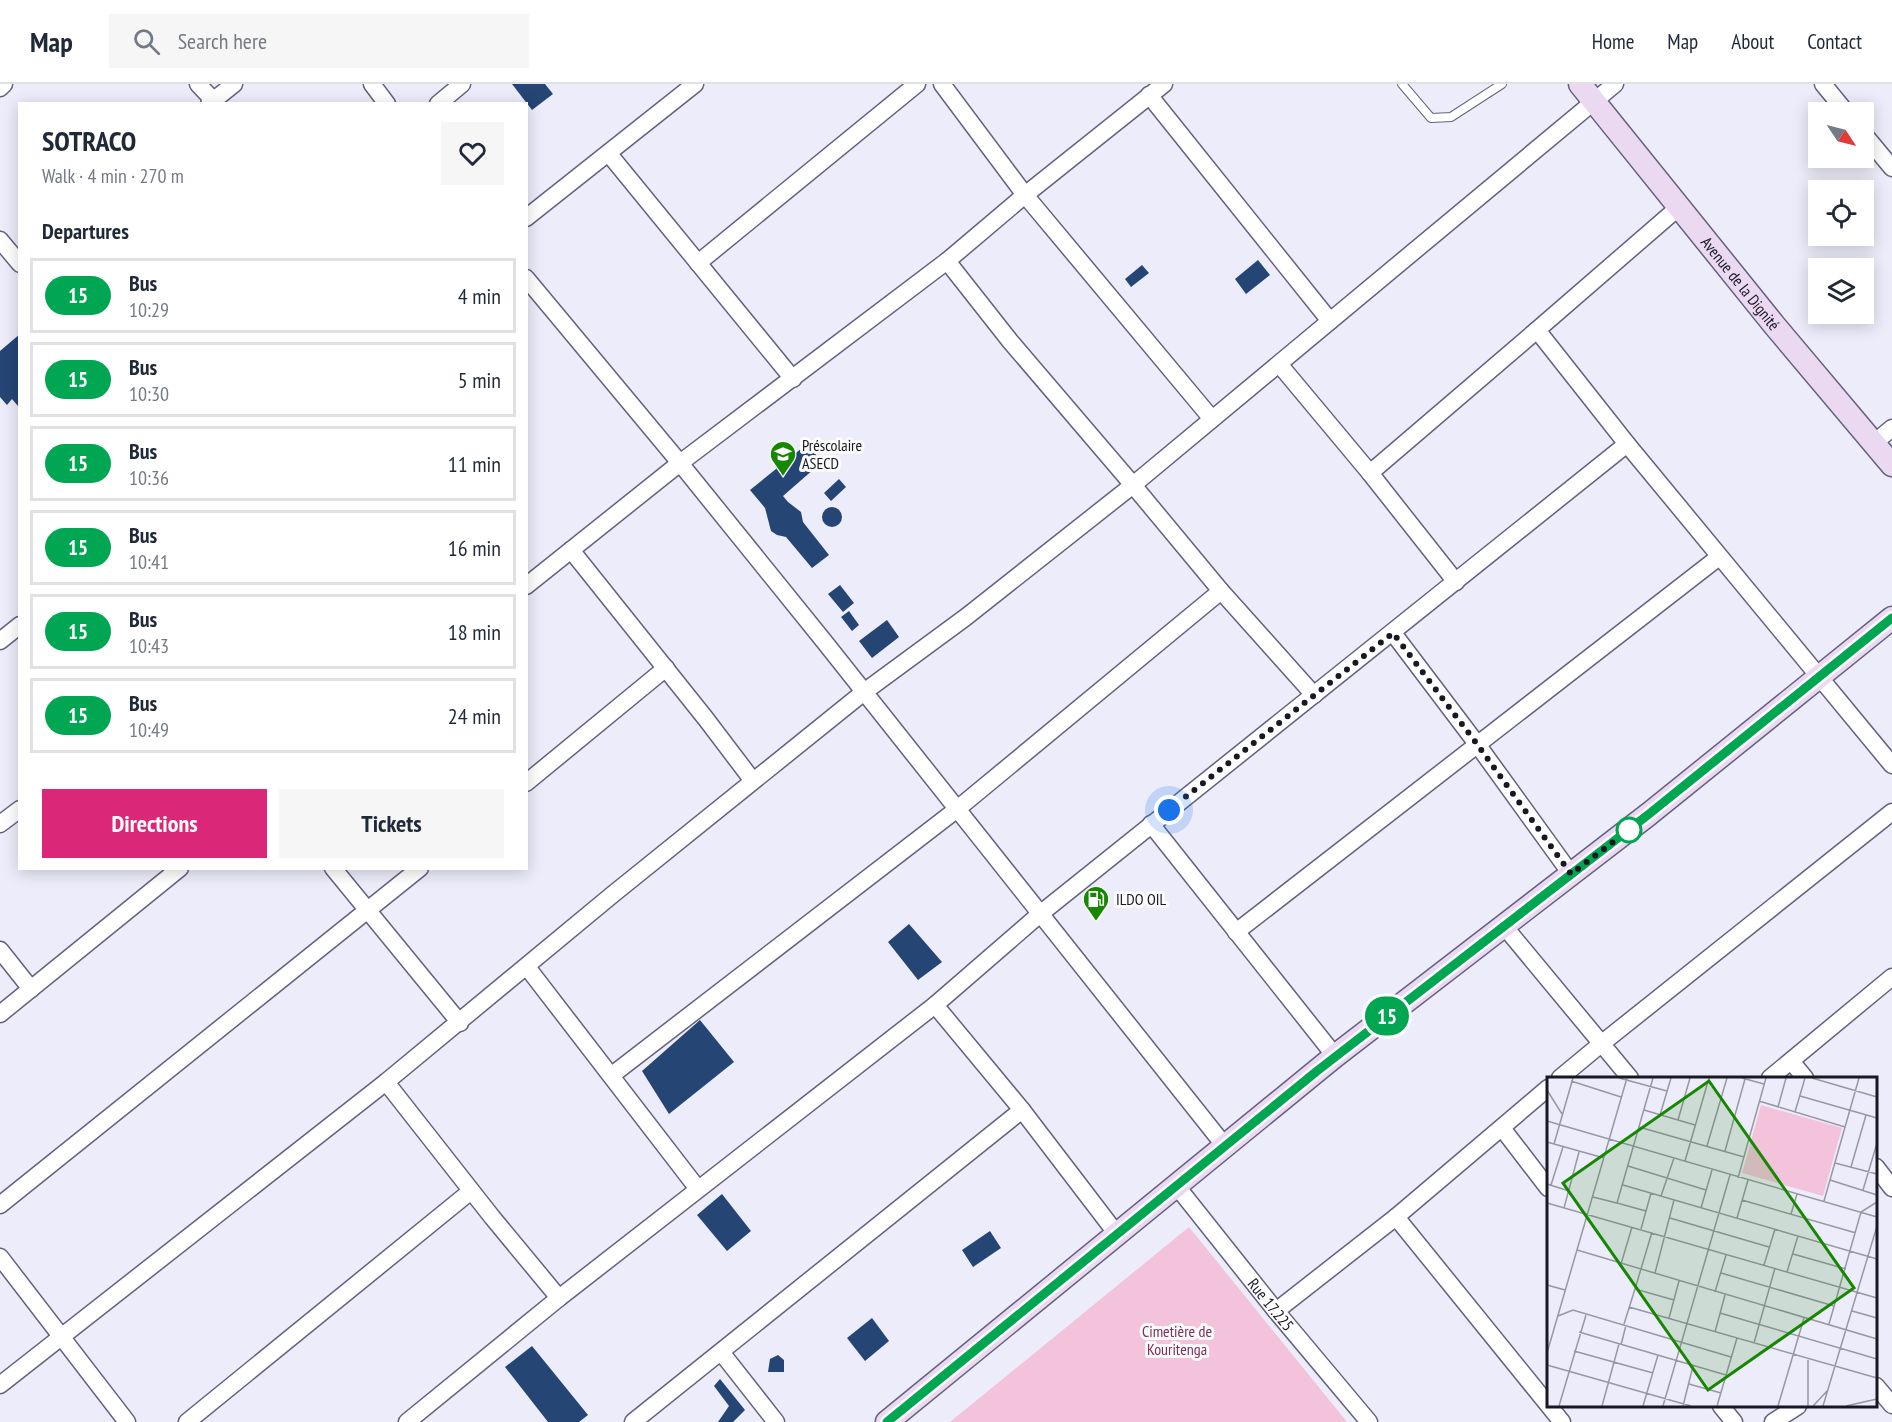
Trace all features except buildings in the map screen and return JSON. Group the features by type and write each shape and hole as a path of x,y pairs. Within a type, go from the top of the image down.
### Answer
{"main road":[{"name":"Avenue de la Dignité","path":"1587,92 1768,318 1892,465"},
{"path":"886,1422 1175,1184 1335,1056 1649,814 1892,618"}],"street":[{"path":"0,87 4,84"},
{"path":"198,84 211,102 234,84"},
{"path":"372,84 386,102"},
{"path":"440,102 462,84"},
{"path":"528,216 695,84"},
{"path":"698,263 917,84"},
{"path":"942,84 1025,195 1212,419"},
{"path":"528,584 680,463 947,261 1025,195 1164,84"},
{"path":"0,1385 460,1023 864,692 966,617 1133,485 1330,321 1587,92 1614,84"},
{"path":"1826,85 1839,102"},
{"path":"1149,95 1330,321"},
{"path":"1874,146 1892,168"},
{"path":"609,154 793,379"},
{"path":"1370,473 1679,207"},
{"path":"0,240 18,260"},
{"path":"947,261 1010,341 1221,591 1314,695"},
{"path":"528,280 680,463 1224,1145"},
{"path":"1537,330 1627,444 1892,765"},
{"path":"1279,364 1370,473 1456,582"},
{"path":"1874,443 1892,428"},
{"path":"407,1422 559,1298 935,1005 1040,914 1151,824 1627,444"},
{"path":"571,550 753,781"},
{"path":"1236,932 1719,556"},
{"path":"612,1075 956,810 1221,591"},
{"path":"0,640 18,626"},
{"path":"1393,633 1571,874"},
{"path":"528,781 666,668"},
{"path":"0,824 18,810"},
{"path":"1561,1077 1892,812"},
{"path":"1151,824 1335,1056"},
{"path":"0,1014 178,870"},
{"path":"335,870 460,1023"},
{"path":"0,1206 417,870"},
{"path":"1504,926 1629,1077"},
{"path":"0,950 30,989"},
{"path":"527,967 698,1189"},
{"path":"1771,1077 1892,977"},
{"path":"935,1005 1022,1110 1116,1233"},
{"path":"1791,1061 1804,1077"},
{"path":"386,1082 559,1298"},
{"path":"1276,1311 1396,1217 1547,1089"},
{"path":"633,1422 1022,1110"},
{"path":"1502,1128 1547,1187"},
{"path":"1877,1169 1892,1188"},
{"name":"Rue 17.225","path":"1175,1184 1276,1311 1369,1422"},
{"path":"187,1422 471,1191"},
{"path":"1396,1217 1547,1403"},
{"path":"0,1257 127,1422"},
{"path":"721,1352 776,1422"},
{"path":"1877,1388 1892,1405"},
{"path":"1550,1407 1562,1422"},
{"path":"1722,1407 1734,1422"},
{"path":"1773,1422 1796,1407"}],"lane":[{"path":"1402,84 1431,118 1451,117 1502,84"}],"green space":[{"name":"Cimetière de Kouritenga","path":"1189,1227 1347,1422 950,1422"}],"bus line":[{"name":"15","path":"887,1422 1175,1184 1649,814 1892,618"}],"place":[{"name":"Préscolaire ASECD","path":"783,477"},
{"name":"ILDO OIL","path":"1096,922"}],"route":[{"path":"1169,810 1393,633 1571,874 1629,830"}]}
